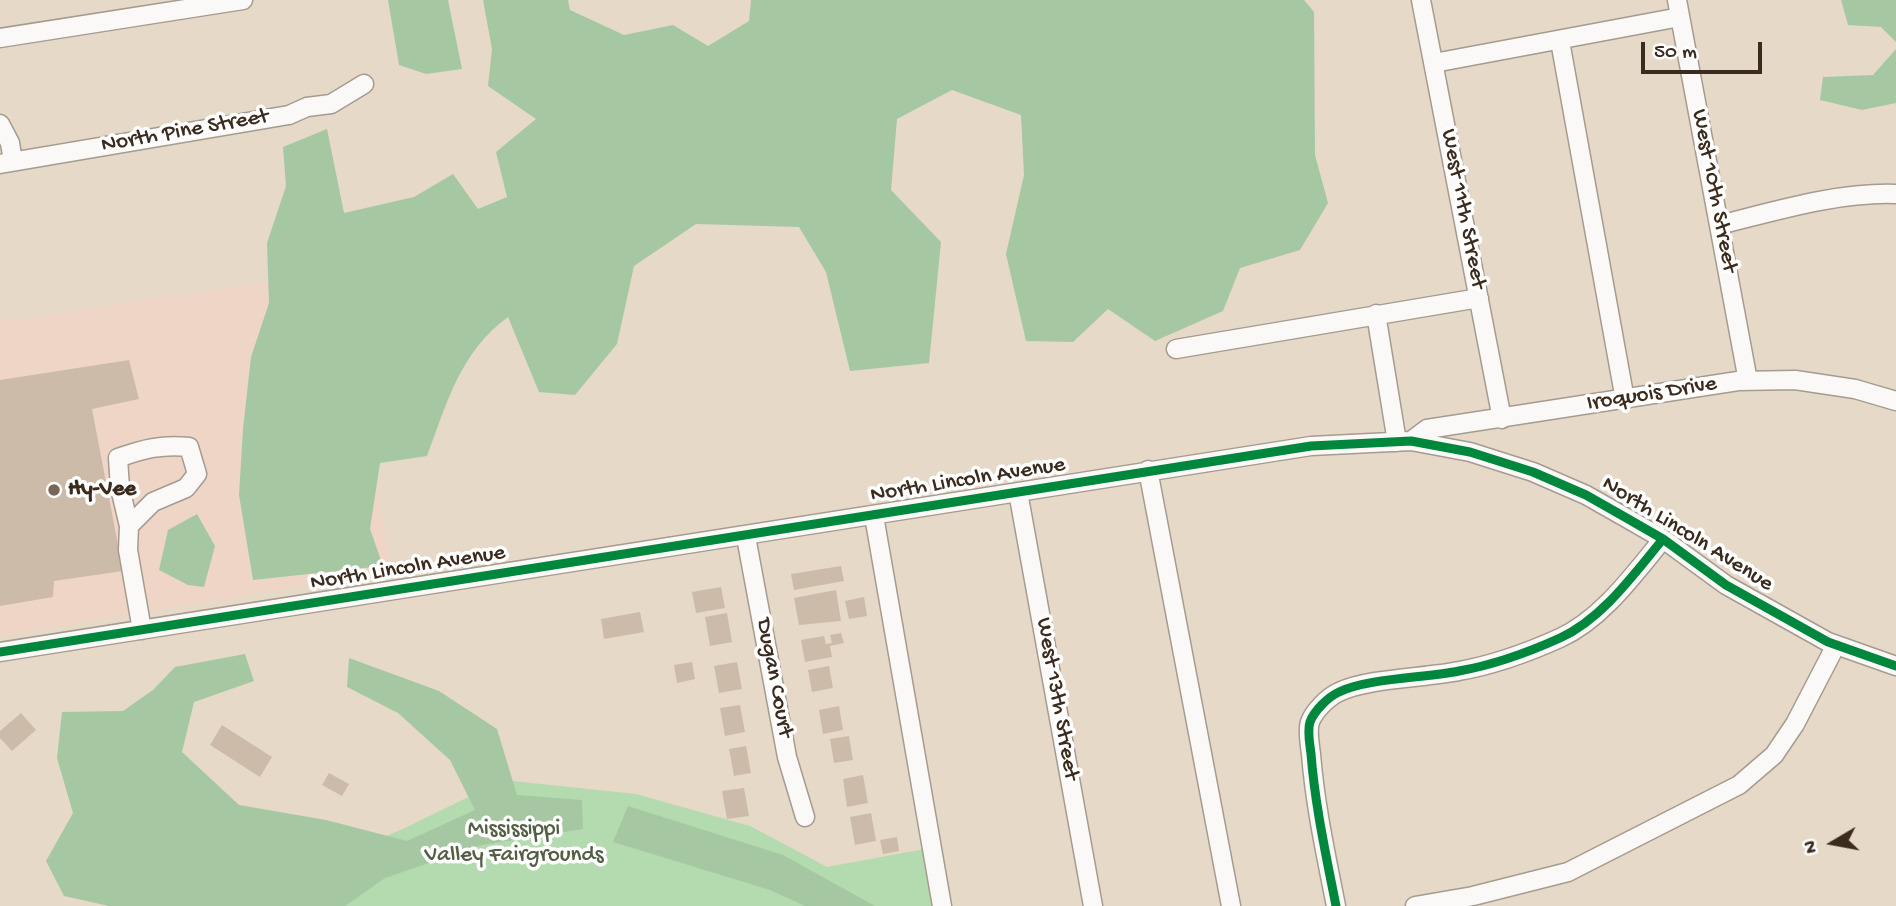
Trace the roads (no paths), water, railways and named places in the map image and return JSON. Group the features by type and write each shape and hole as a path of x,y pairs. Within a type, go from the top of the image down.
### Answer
{"street":[{"path":"0,38 243,0"},
{"name":"West 11th Street","path":"1421,0 1502,419"},
{"path":"1434,63 1560,41 1679,9"},
{"name":"West 10th Street","path":"1679,9 1748,381"},
{"path":"1560,41 1625,400"},
{"name":"North Pine Street","path":"7,163 289,115 307,107 331,104 364,84"},
{"path":"0,124 10,143 7,163"},
{"path":"1719,225 1808,204 1876,194 1896,194"},
{"path":"1176,349 1479,298"},
{"path":"1376,314 1404,442"},
{"name":"Iroquois Drive","path":"1404,442 1427,429 1748,381 1795,380 1855,389 1896,401"},
{"name":"North Lincoln Avenue","path":"0,652 746,537 1148,470 1311,446 1404,442 1470,452 1533,472 1586,495 1663,539 1726,585 1836,645 1896,666"},
{"path":"129,526 153,502 186,488 197,474 189,447 158,446 118,458 120,488 129,526 128,550 142,630"},
{"path":"1148,470 1231,906"},
{"name":"West 13th Street","path":"1018,492 1093,906"},
{"path":"874,516 942,906"},
{"name":"Dugan Court","path":"746,537 788,757 805,817"},
{"path":"1336,906 1314,788 1310,740 1310,722 1325,701 1340,691 1461,671 1517,655 1563,637 1594,614 1626,584 1663,539"},
{"path":"1415,906 1473,896 1568,872 1739,785 1774,755 1795,724 1836,645"}],"place":[{"name":"Hy-Vee","path":"54,490"}],"park label":[{"name":"Mississippi Valley Fairgrounds","path":"514,843"}]}
